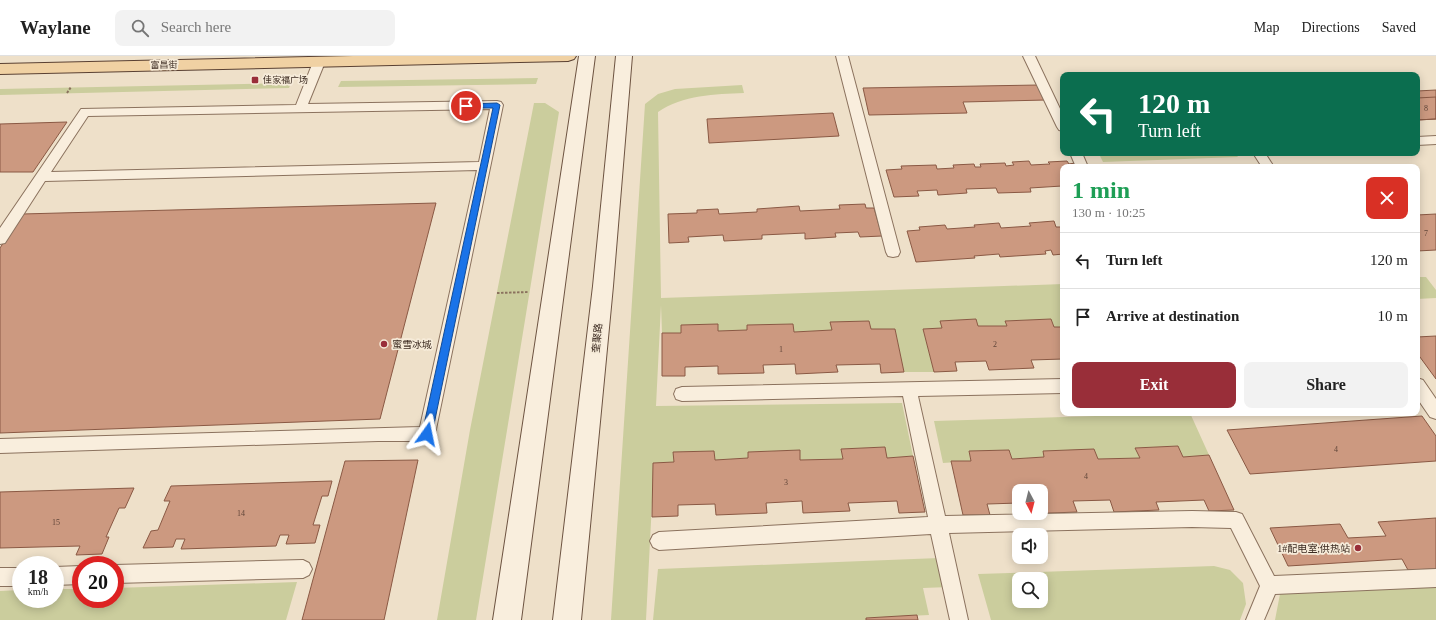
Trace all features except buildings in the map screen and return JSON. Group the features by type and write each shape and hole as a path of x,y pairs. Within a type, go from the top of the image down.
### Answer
{"main road":[{"name":"富昌街","path":"0,69 568,56"}],"street":[{"path":"507,620 587,56"},
{"name":"奎聚路","path":"567,620 602,294 624,56"}],"lane":[{"path":"842,56 894,252"},
{"path":"1029,56 1060,121"},
{"path":"300,109 319,62"},
{"path":"0,239 85,112 497,105 427,434 370,434 0,446"},
{"path":"1420,141 1436,140"},
{"path":"42,177 484,166"},
{"path":"682,394 1060,386"},
{"path":"909,389 959,620"},
{"path":"1420,389 1436,412"},
{"path":"659,541 939,526 1192,519 1236,520 1269,585 1255,620"},
{"path":"124,574 303,569"},
{"path":"0,577 12,577"},
{"path":"1269,585 1436,578"}],"path":[{"path":"67,93 73,84"},
{"path":"497,293 553,292"}],"green space":[{"path":"538,78 536,84 338,87 341,81"},
{"path":"291,83 289,88 0,95 0,89"},
{"path":"742,85 744,93 700,96 678,102 658,112 661,298 1060,284 1060,327 1054,327 1051,319 1006,321 1007,326 978,326 976,319 940,321 942,328 923,329 934,372 904,372 895,329 871,329 869,321 831,322 832,330 794,332 793,324 747,325 747,330 718,331 717,324 681,325 681,333 662,333 661,305 656,406 902,403 913,456 887,458 884,447 841,449 843,459 800,460 799,450 748,452 748,458 715,460 714,451 674,452 674,462 654,463 646,620 611,620 645,104 658,94 675,89"},
{"path":"534,103 545,103 559,112 476,620 437,620 470,430"},
{"path":"1100,156 1238,157 1103,162"},
{"path":"1420,277 1426,277 1436,290 1436,298 1420,299"},
{"path":"1094,416 1191,416 1209,455 1183,457 1178,446 1136,448 1140,458 1098,459 1043,451 1044,457 1012,459 1009,450 969,451 971,461 943,463 934,421"},
{"path":"939,558 949,587 923,588 929,615 866,618 866,620 653,620 658,569"},
{"path":"1214,566 1230,570 1243,583 1246,604 1240,620 991,620 978,574 1012,573 1012,608 1048,608 1048,572 1037,572"},
{"path":"297,582 286,620 0,620 0,591 12,590 12,608 64,608 64,589 72,589 72,608 124,608 124,588"},
{"path":"1436,587 1436,620 1275,620 1280,594"}],"place":[{"name":"佳家福广场","path":"255,80"},
{"name":"蜜雪冰城","path":"384,344"},
{"name":"1#配电室;供热站","path":"1358,548"}],"route":[{"path":"427,434 497,105 466,106"}]}
